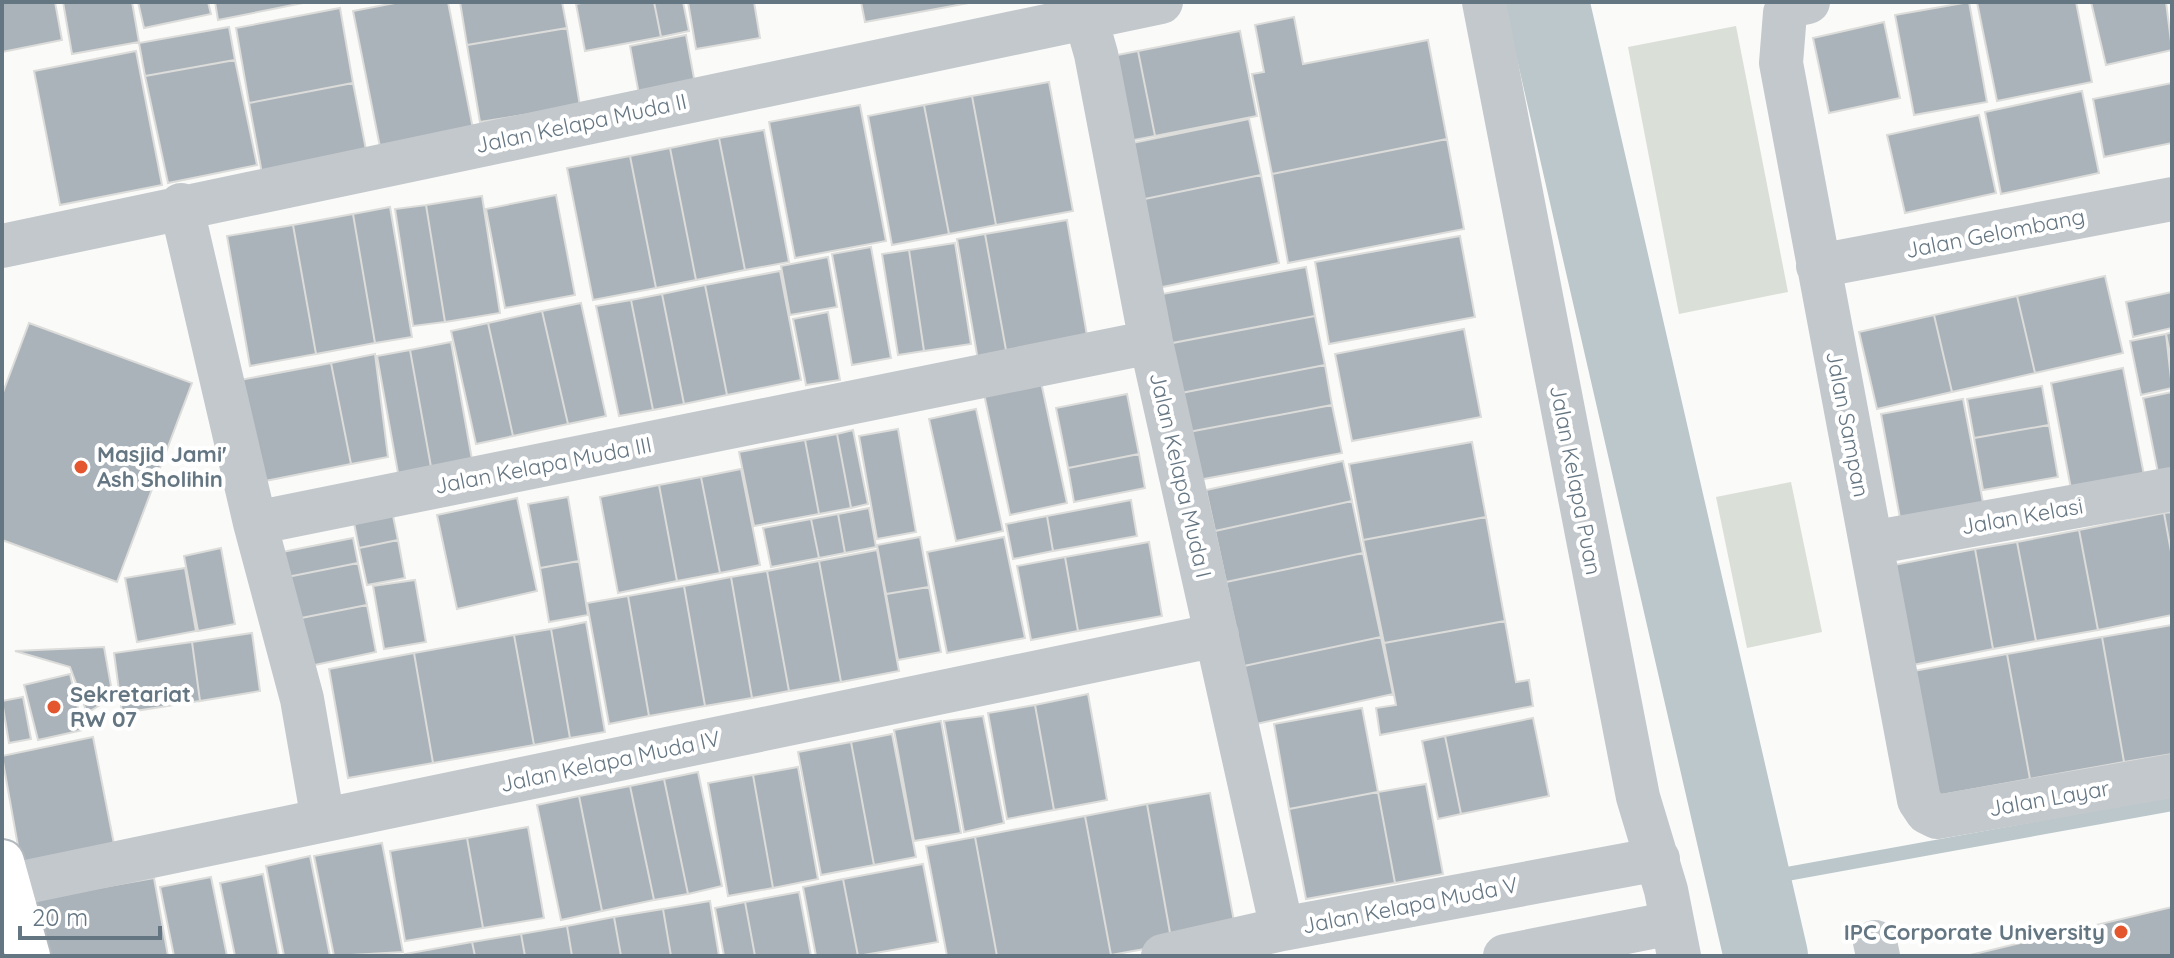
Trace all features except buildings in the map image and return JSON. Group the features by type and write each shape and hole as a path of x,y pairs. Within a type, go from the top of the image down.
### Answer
{"street":[{"name":"Jalan Kelapa Muda II","path":"2,246 181,205 1161,2"},
{"name":"Jalan Kelapa Puan","path":"1484,2 1638,797 1658,859 1675,940"},
{"name":"Jalan Sampan","path":"1794,18 1781,63 1919,800 1927,812"},
{"name":"Jalan Kelapa Muda I","path":"1086,19 1151,342 1282,929"},
{"name":"Jalan Gelombang","path":"1818,266 2172,199"},
{"path":"181,205 255,523 302,699 323,820"},
{"name":"Jalan Kelapa Muda III","path":"255,523 1151,342"},
{"name":"Jalan Kelasi","path":"1871,543 2172,489"},
{"name":"Jalan Kelapa Muda IV","path":"4,878 323,820 1217,635"},
{"name":"Jalan Layar","path":"1927,812 1946,816 2172,776"},
{"name":"Jalan Kelapa Muda V","path":"1163,956 1282,929 1658,859"},
{"path":"4,878 28,956"},
{"path":"1505,956 1675,940"}],"shaded area":[{"path":"1736,26 1788,292 1679,314 1628,47"},
{"path":"1791,482 1822,632 1747,648 1716,497"}],"waterway":[{"path":"1547,2 1766,956"},
{"path":"1749,881 2172,804"}],"place":[{"name":"Masjid Jami' Ash Sholihin","path":"81,467"},
{"name":"Sekretariat RW 07","path":"54,707"},
{"name":"IPC Corporate University","path":"2121,932"}]}
